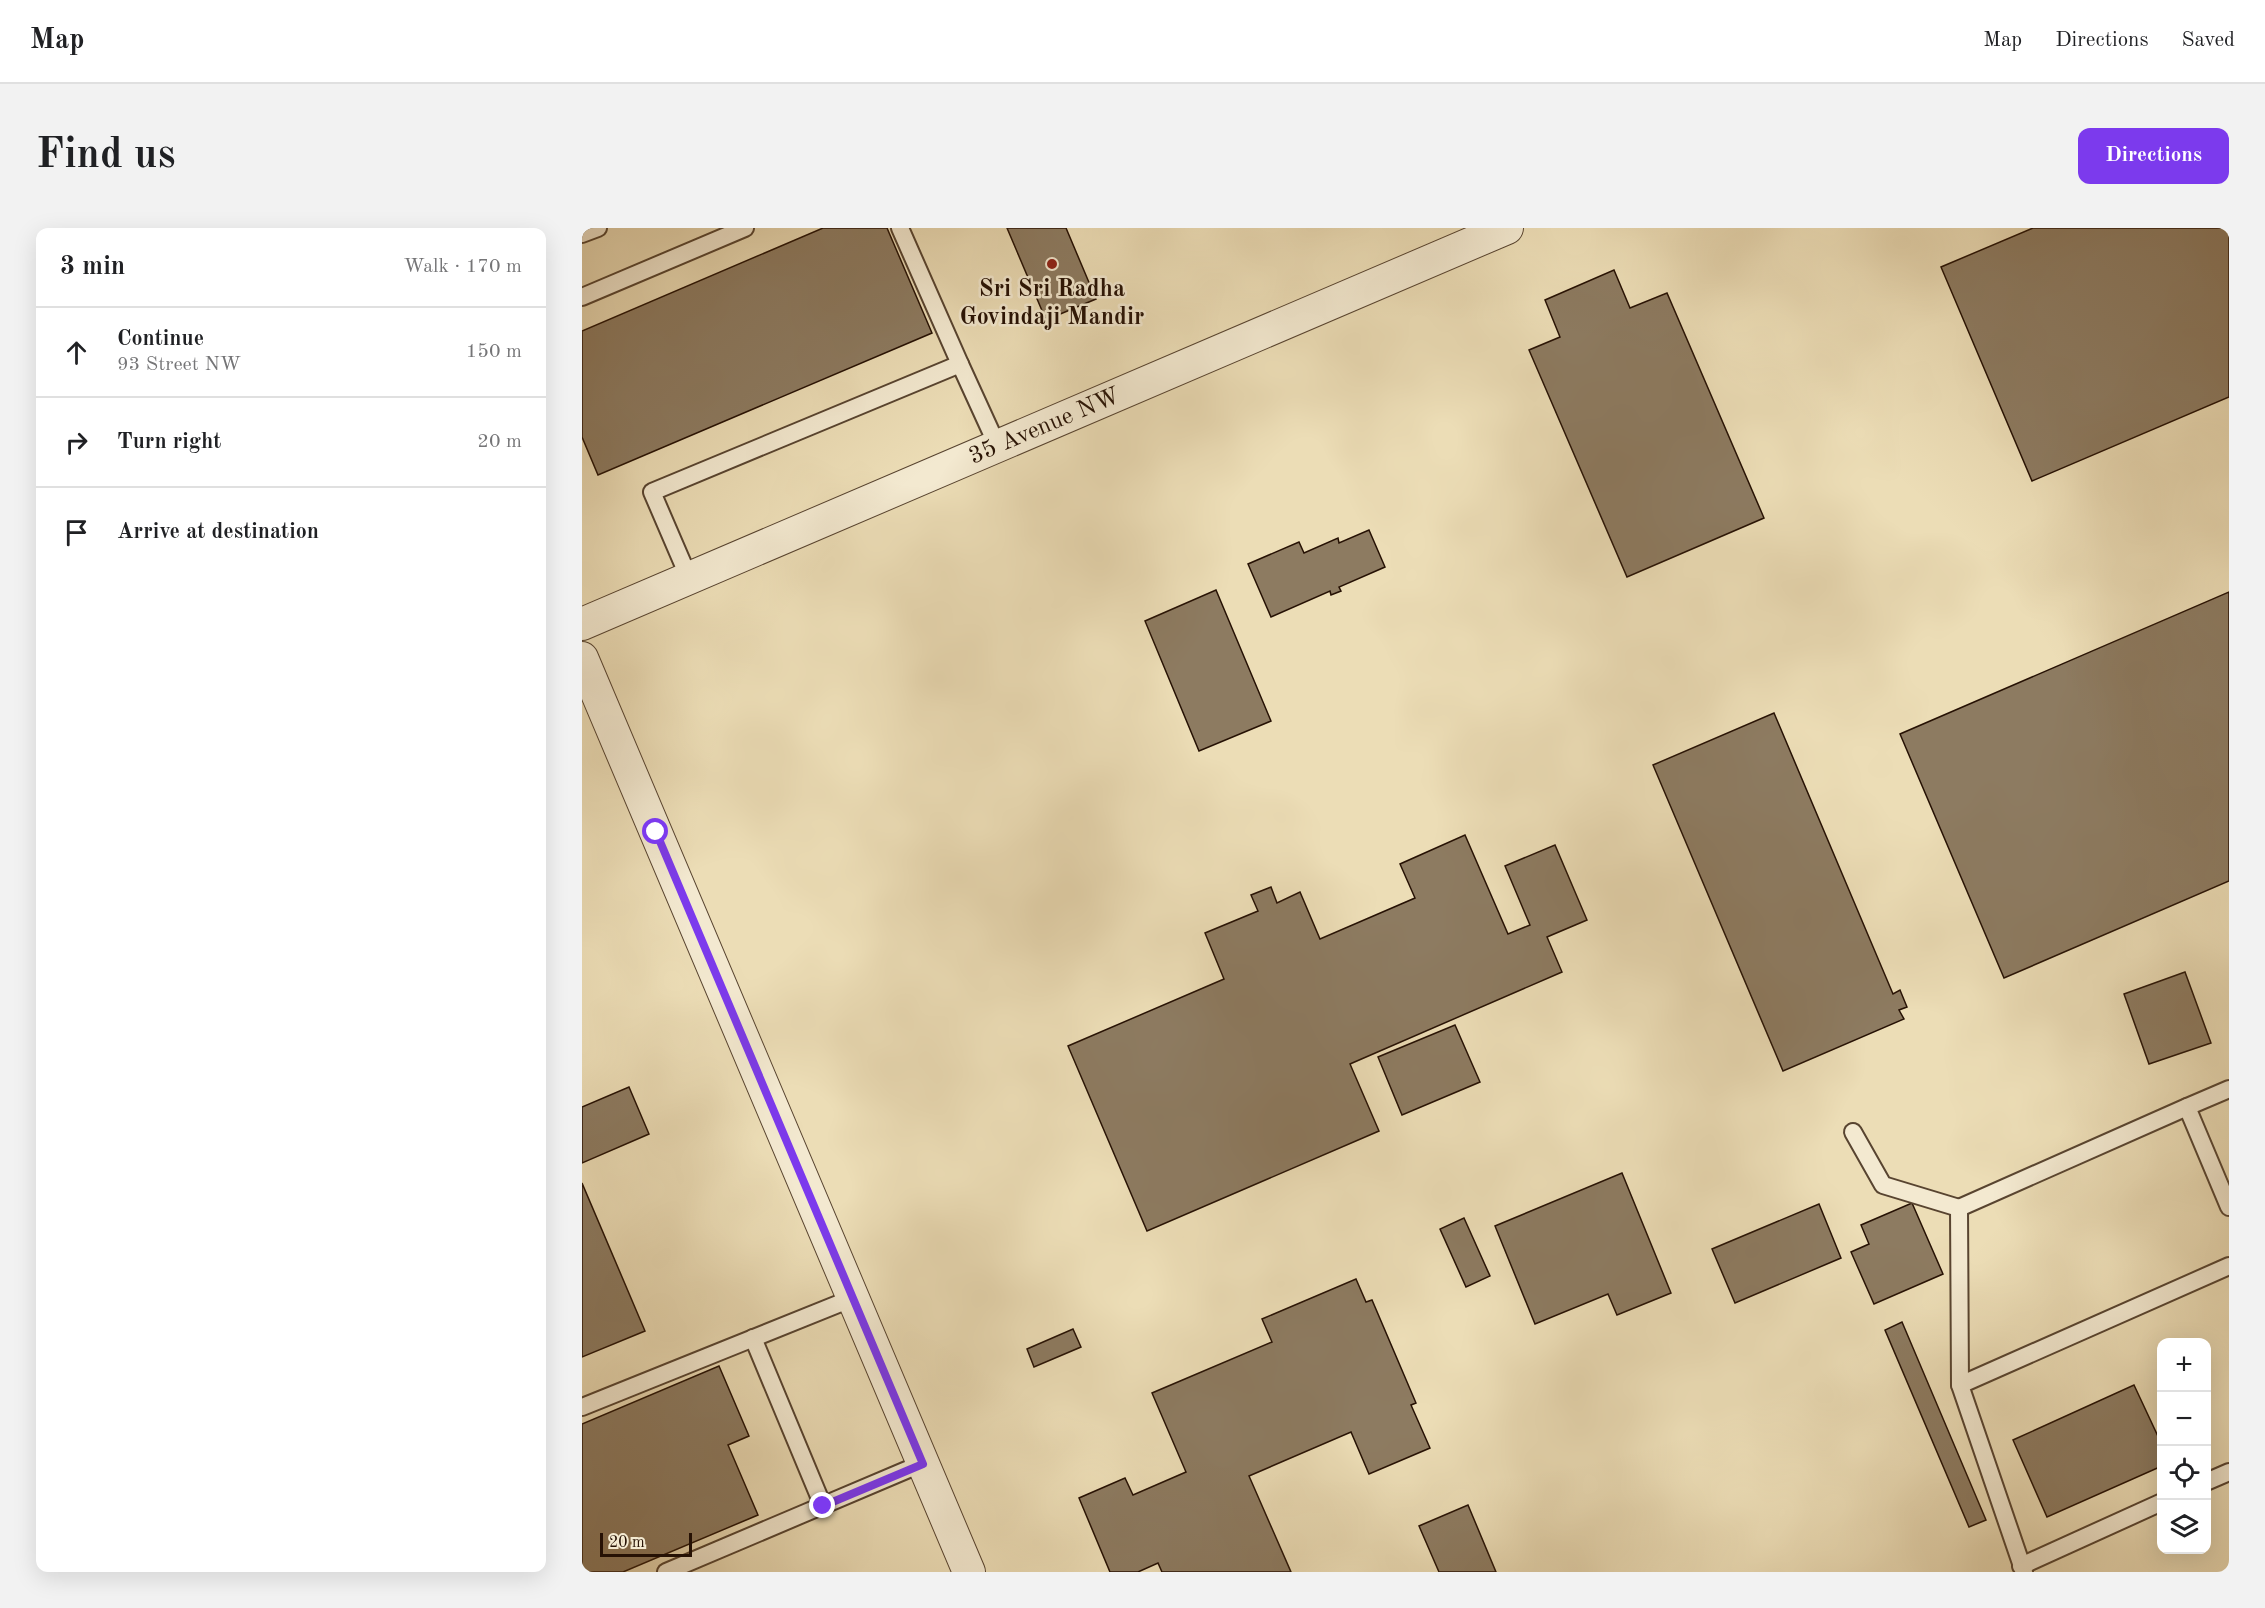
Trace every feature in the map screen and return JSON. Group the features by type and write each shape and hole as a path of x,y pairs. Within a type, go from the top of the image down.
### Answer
{"street":[{"name":"35 Avenue NW","path":"582,624 1507,228"},
{"path":"582,658 969,1572"}],"lane":[{"path":"582,234 598,228"},
{"path":"582,297 745,228"},
{"path":"900,228 997,445"},
{"path":"689,578 652,492 960,364"},
{"path":"1853,1132 1884,1185 1959,1208 2229,1089"},
{"path":"2187,1107 2229,1207"},
{"path":"1959,1208 1960,1385 2023,1569 2157,1504"},
{"path":"1960,1385 2229,1266"},
{"path":"582,1407 853,1298"},
{"path":"753,1338 823,1506"},
{"path":"666,1572 923,1464"},
{"path":"2211,1480 2229,1472"}],"building":[{"path":"823,228 887,228 932,333 598,475 582,437 582,331"},
{"name":"Sri Sri Radha Govindaji Mandir","path":"1007,228 1066,228 1096,299 1046,320"},
{"path":"2033,228 2229,228 2229,397 2032,481 1941,267"},
{"path":"1614,270 1630,308 1667,293 1764,518 1627,577 1529,350 1560,337 1545,300"},
{"path":"1369,530 1385,567 1339,587 1341,591 1331,595 1330,591 1271,617 1248,564 1299,542 1304,553 1338,538 1339,543"},
{"path":"1216,590 1271,721 1199,751 1145,621"},
{"path":"2229,592 2229,881 2004,978 1900,734"},
{"path":"1774,713 1893,994 1900,990 1907,1007 1899,1010 1904,1019 1783,1071 1653,765"},
{"path":"1465,835 1508,934 1530,925 1505,866 1555,845 1587,920 1547,937 1562,972 1350,1064 1379,1131 1147,1231 1068,1046 1224,979 1205,933 1258,911 1251,895 1271,887 1277,903 1300,892 1320,939 1415,898 1400,864"},
{"path":"2185,972 2211,1043 2149,1064 2124,994"},
{"path":"1455,1025 1480,1082 1402,1115 1378,1057"},
{"path":"629,1087 649,1134 582,1163 582,1107"},
{"path":"1622,1173 1671,1293 1617,1315 1608,1294 1535,1324 1495,1226"},
{"path":"582,1183 645,1331 582,1357"},
{"path":"1912,1203 1943,1274 1874,1304 1851,1252 1869,1244 1861,1225"},
{"path":"1819,1204 1841,1258 1735,1303 1712,1249"},
{"path":"1464,1218 1490,1276 1466,1287 1440,1229"},
{"path":"1356,1279 1366,1302 1372,1300 1416,1403 1411,1405 1430,1448 1369,1474 1351,1432 1249,1476 1291,1572 1162,1572 1158,1563 1138,1572 1110,1572 1079,1498 1125,1478 1133,1495 1186,1472 1152,1393 1272,1342 1262,1319"},
{"path":"1902,1322 1986,1520 1969,1527 1885,1330"},
{"path":"1073,1329 1081,1347 1034,1367 1027,1349"},
{"path":"719,1366 749,1436 728,1445 758,1515 623,1572 582,1572 582,1424"},
{"path":"2134,1385 2157,1434 2157,1468 2047,1517 2013,1440"},
{"path":"1468,1505 1496,1572 1439,1572 1419,1526"}],"place":[{"name":"Sri Sri Radha Govindaji Mandir","path":"1052,264"}],"route":[{"path":"656,832 923,1464 823,1506"}]}
